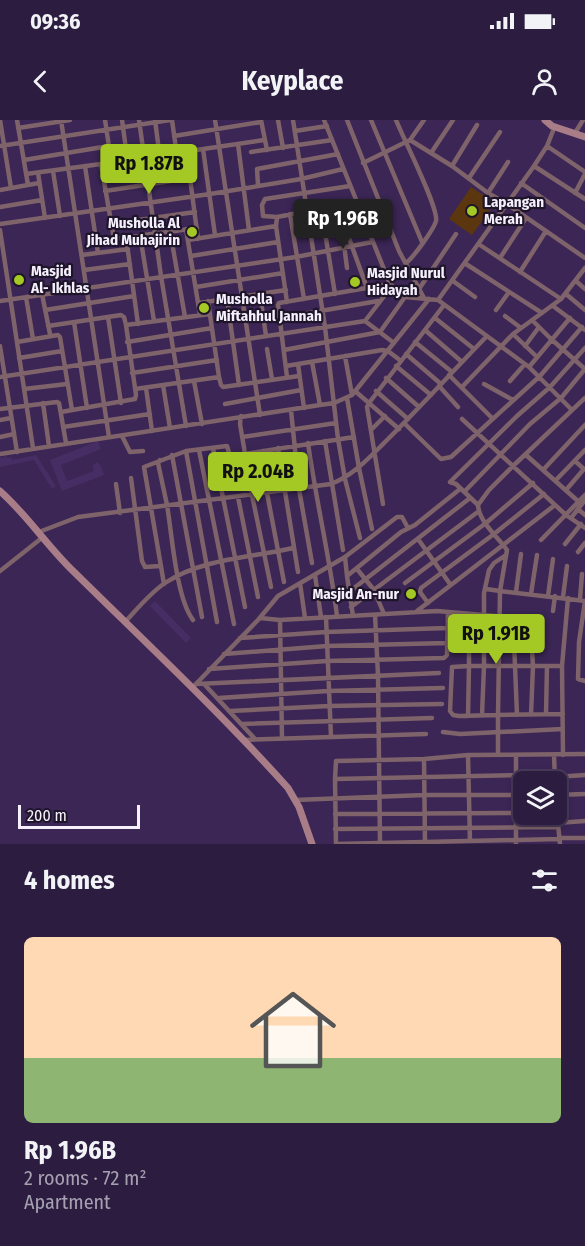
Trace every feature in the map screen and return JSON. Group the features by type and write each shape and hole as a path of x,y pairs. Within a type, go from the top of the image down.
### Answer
{"street":[{"path":"0,120 2,146 11,188"},
{"path":"17,120 28,185"},
{"path":"18,128 70,120"},
{"path":"105,120 113,173"},
{"path":"122,120 129,171"},
{"path":"2,146 106,131 139,123 171,120 178,163"},
{"path":"215,120 260,414"},
{"path":"278,120 283,148"},
{"path":"293,120 325,327 338,439 345,479 360,538"},
{"path":"324,120 391,285 405,297 438,300 540,376 572,410"},
{"path":"346,120 399,251 426,299"},
{"path":"371,120 422,242"},
{"path":"396,120 436,216 436,221 406,263"},
{"path":"363,163 410,140 424,120"},
{"path":"431,153 453,120"},
{"path":"545,120 585,137"},
{"path":"575,133 583,120"},
{"path":"61,121 64,153 76,213 109,437"},
{"path":"155,121 161,166"},
{"path":"174,136 261,121 267,150"},
{"path":"139,123 186,426"},
{"path":"438,300 480,245 534,166 547,146 554,124"},
{"path":"452,166 477,125"},
{"path":"295,131 327,126"},
{"path":"469,178 500,132"},
{"path":"176,153 264,140"},
{"path":"251,152 332,140"},
{"path":"410,140 452,166 585,258"},
{"path":"238,144 249,230"},
{"path":"24,160 109,146"},
{"path":"547,146 585,173 575,193"},
{"path":"203,149 215,236"},
{"path":"258,185 257,169 338,154"},
{"path":"488,193 508,162"},
{"path":"103,175 188,163 198,238"},
{"path":"26,174 101,164 114,239 197,228"},
{"path":"85,166 98,253"},
{"path":"534,166 585,199"},
{"path":"0,224 210,194 301,179 343,169"},
{"path":"53,171 60,216"},
{"path":"38,173 45,218"},
{"path":"105,191 190,178"},
{"path":"0,190 39,183"},
{"path":"521,183 585,228"},
{"path":"350,186 265,200 262,202 263,216 277,217 356,202"},
{"path":"0,207 42,200"},
{"path":"337,205 347,268"},
{"path":"321,208 335,294"},
{"path":"111,224 195,212"},
{"path":"290,214 304,299"},
{"path":"277,217 276,226 287,302"},
{"path":"340,217 353,246 367,288"},
{"path":"500,258 526,218"},
{"path":"188,240 276,226"},
{"path":"186,229 200,315"},
{"path":"0,230 33,448"},
{"path":"170,231 184,317"},
{"path":"520,272 546,231"},
{"path":"419,289 456,234"},
{"path":"140,235 154,321"},
{"path":"126,237 138,324"},
{"path":"191,256 278,242"},
{"path":"0,301 236,264 296,257 372,242"},
{"path":"480,245 561,299"},
{"path":"82,255 128,249"},
{"path":"84,270 130,264"},
{"path":"466,264 542,313"},
{"path":"462,387 513,334 561,299 585,270"},
{"path":"196,287 283,273"},
{"path":"453,281 475,297"},
{"path":"576,281 585,289"},
{"path":"287,377 279,303 391,285"},
{"path":"365,321 391,285"},
{"path":"199,303 286,290"},
{"path":"496,310 508,292"},
{"path":"42,294 52,336"},
{"path":"260,294 266,336"},
{"path":"566,294 585,310"},
{"path":"45,310 134,296"},
{"path":"26,297 33,339"},
{"path":"284,350 380,332 405,297"},
{"path":"227,299 239,384"},
{"path":"0,454 334,403 352,395 426,299"},
{"path":"280,318 378,301"},
{"path":"208,302 219,377 223,387 299,376"},
{"path":"383,504 367,407 376,391 444,305"},
{"path":"376,391 441,459 451,457 540,376 583,329 553,306"},
{"path":"126,325 210,314"},
{"path":"48,326 121,315 126,325 135,399 61,412"},
{"path":"505,316 521,328"},
{"path":"108,317 121,403"},
{"path":"435,318 474,349"},
{"path":"510,381 537,357 570,318"},
{"path":"347,576 401,532 463,490 530,424 561,398 585,369 532,320"},
{"path":"2,377 365,321 394,343"},
{"path":"74,322 87,408"},
{"path":"525,346 539,327"},
{"path":"127,342 212,328"},
{"path":"425,330 462,362"},
{"path":"513,334 537,357"},
{"path":"17,342 58,335 72,410"},
{"path":"0,571 41,534 78,517 224,500 331,484 345,479 399,429 488,336"},
{"path":"415,342 450,374 492,418"},
{"path":"0,346 2,377 7,392 17,452"},
{"path":"498,755 500,591 507,550 470,498 456,484 450,482 550,387 585,348"},
{"path":"267,349 272,380"},
{"path":"19,358 62,351"},
{"path":"286,366 388,351 400,361"},
{"path":"406,354 440,385 458,407"},
{"path":"345,356 352,395 354,436 372,529"},
{"path":"132,373 217,360"},
{"path":"312,362 320,405"},
{"path":"298,364 304,408"},
{"path":"396,366 430,395"},
{"path":"135,389 219,377"},
{"path":"386,378 419,407"},
{"path":"194,381 202,424"},
{"path":"24,389 67,384"},
{"path":"484,384 513,400"},
{"path":"163,385 170,428"},
{"path":"146,388 152,431"},
{"path":"225,404 301,390"},
{"path":"0,393 7,392"},
{"path":"352,395 369,403 399,429"},
{"path":"0,410 57,402 66,443"},
{"path":"351,607 478,508 513,466 572,410 584,402"},
{"path":"43,403 49,446"},
{"path":"291,410 299,489 312,563"},
{"path":"63,427 150,414"},
{"path":"241,416 242,437 252,495 271,587"},
{"path":"371,430 384,416"},
{"path":"0,420 11,418"},
{"path":"462,419 555,505 583,526 565,544"},
{"path":"242,437 336,423"},
{"path":"543,470 585,425"},
{"path":"0,437 14,434"},
{"path":"122,436 130,452 144,451"},
{"path":"245,454 354,436"},
{"path":"325,441 343,550"},
{"path":"308,443 330,566 336,616"},
{"path":"164,584 152,507 143,470 145,466 186,451 227,446 235,473 248,471"},
{"path":"213,448 245,608"},
{"path":"278,448 298,572"},
{"path":"199,450 234,624"},
{"path":"263,450 267,493 284,582"},
{"path":"555,481 585,450"},
{"path":"186,451 217,622"},
{"path":"172,455 202,617"},
{"path":"526,455 582,501"},
{"path":"160,460 158,463 167,506 172,549 187,610 193,620"},
{"path":"566,490 584,469 575,461"},
{"path":"131,478 140,552 144,565 160,566"},
{"path":"405,584 486,523 533,483"},
{"path":"116,484 120,513"},
{"path":"0,491 19,508 54,552 194,686 216,713 273,771 295,800 312,844"},
{"path":"428,603 420,592 421,588 544,494"},
{"path":"568,516 578,509 585,495"},
{"path":"238,497 258,597"},
{"path":"349,592 470,498"},
{"path":"541,540 582,501"},
{"path":"417,611 555,505"},
{"path":"578,509 585,515"},
{"path":"194,686 260,618 278,596 345,557 397,517 402,517 408,528"},
{"path":"418,539 450,584"},
{"path":"578,552 585,543"},
{"path":"125,622 151,594 178,575 220,561 293,548"},
{"path":"516,592 521,554"},
{"path":"482,716 486,589 489,570 494,563 506,555"},
{"path":"531,594 537,555"},
{"path":"345,557 353,616"},
{"path":"548,596 553,559"},
{"path":"563,755 562,666 567,566"},
{"path":"357,569 374,590 384,614"},
{"path":"582,574 582,643 579,680 585,681"},
{"path":"315,575 326,632 331,737"},
{"path":"300,583 305,618"},
{"path":"486,589 583,600"},
{"path":"553,611 555,596"},
{"path":"260,618 280,620 417,611 530,619 531,715"},
{"path":"209,669 327,661 444,658 447,655 448,612"},
{"path":"468,716 469,614"},
{"path":"375,615 380,844"},
{"path":"513,617 517,715"},
{"path":"280,620 282,738"},
{"path":"239,638 326,632 447,628"},
{"path":"224,654 327,646 447,643"},
{"path":"546,714 547,666"},
{"path":"562,666 452,667 450,711 453,715 468,716 563,714"},
{"path":"194,686 328,676 439,673"},
{"path":"205,685 255,739"},
{"path":"219,698 328,691 443,688"},
{"path":"216,713 229,709 442,704"},
{"path":"242,724 432,718"},
{"path":"443,732 460,734 563,729"},
{"path":"242,740 426,734"},
{"path":"585,754 468,755 424,759 336,761 335,779 336,844 516,842 585,838"},
{"path":"468,755 470,841"},
{"path":"554,755 555,771"},
{"path":"516,756 516,771"},
{"path":"424,759 425,843"},
{"path":"335,779 513,775"},
{"path":"567,777 585,775"},
{"path":"567,795 585,794"},
{"path":"295,800 335,797 513,795"},
{"path":"335,814 513,812"},
{"path":"567,824 585,821"},
{"path":"335,829 516,828 557,825 560,840"},
{"path":"516,828 516,842"}],"shaded area":[{"name":"Lapangan Merah","path":"471,187 495,203 472,235 449,219"},
{"path":"98,441 101,449 61,465 67,481 94,471 92,466 97,462 104,475 62,491 50,460"},
{"path":"36,455 56,486 52,489 34,460 0,467 0,458 7,456 12,460"},
{"path":"155,601 191,638 186,643 150,606"}],"place":[{"name":"Lapangan Merah","path":"472,211"},
{"name":"Musholla Al Jihad Muhajirin","path":"192,232"},
{"name":"Masjid Al- Ikhlas","path":"19,280"},
{"name":"Masjid Nurul Hidayah","path":"355,282"},
{"name":"Musholla Miftahhul Jannah","path":"204,308"},
{"name":"Masjid An-nur","path":"411,594"}]}
